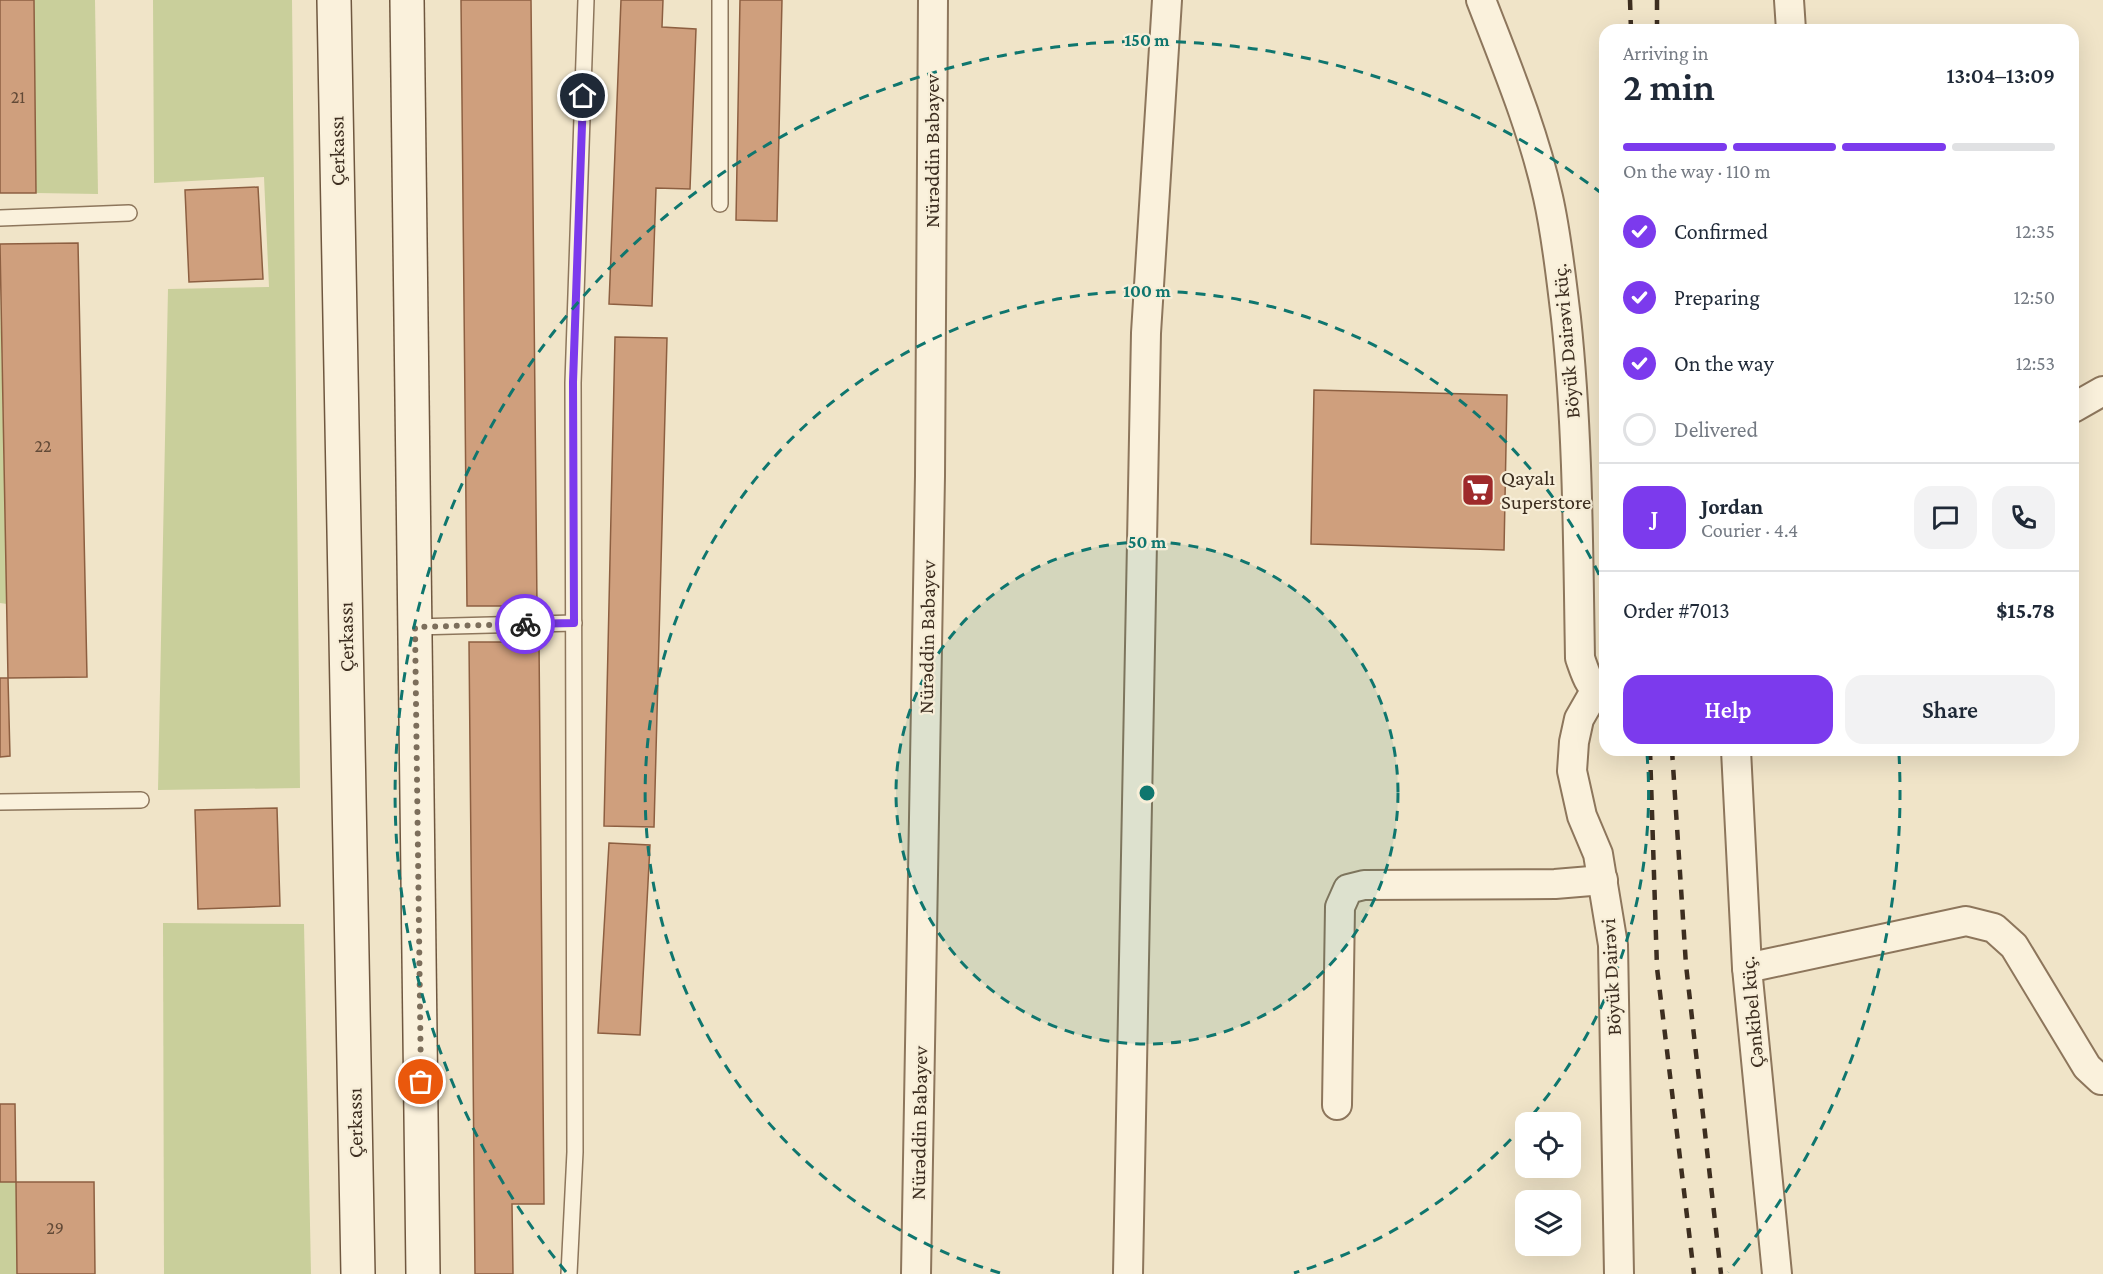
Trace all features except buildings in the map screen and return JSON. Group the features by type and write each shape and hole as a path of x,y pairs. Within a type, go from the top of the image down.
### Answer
{"street":[{"name":"Çerkassı","path":"334,0 358,1274"},
{"path":"407,0 423,1274"},
{"name":"Nürəddin Babayev","path":"916,1274 930,488 933,0"},
{"path":"1128,1274 1146,333 1167,0"},
{"name":"Böyük Dairəvi küç.","path":"1481,0 1526,119 1549,198 1560,268 1570,360 1576,463 1581,658 1586,677 1599,692"},
{"path":"1789,0 1791,24"},
{"path":"2079,405 2103,391"},
{"name":"Böyük Dairəvi","path":"1599,694 1579,719 1574,742 1572,771 1582,816 1598,854 1612,945 1619,1274"},
{"name":"Çənkibel küç.","path":"1736,756 1747,968 1777,1274"},
{"path":"1337,1105 1340,907 1348,890 1364,885 1555,884 1603,880"},
{"path":"1747,968 1966,921 1994,928 2014,946 2087,1067 2103,1080"}],"lane":[{"path":"569,1274 575,1152 573,382 586,0"},
{"path":"720,0 720,204"},
{"path":"0,218 129,213"},
{"path":"415,627 574,623"},
{"path":"0,801 141,800"}],"green space":[{"path":"34,0 95,0 98,194 36,193"},
{"path":"153,0 292,0 300,788 158,790 168,289 269,287 264,177 154,183"},
{"path":"0,288 7,604 0,603"},
{"path":"163,923 304,924 311,1274 164,1274"},
{"path":"0,1182 16,1182 17,1274 0,1274"}],"railway":[{"path":"1630,0 1631,24"},
{"path":"1657,0 1657,24"},
{"path":"1650,756 1657,968 1694,1274"},
{"path":"1672,756 1686,965 1721,1274"}],"way so far":[{"path":"421,1082 415,627 525,624"}],"place":[{"name":"Qayalı Superstore","path":"1478,490"}],"route":[{"path":"525,624 574,623 573,382 583,96"}]}
